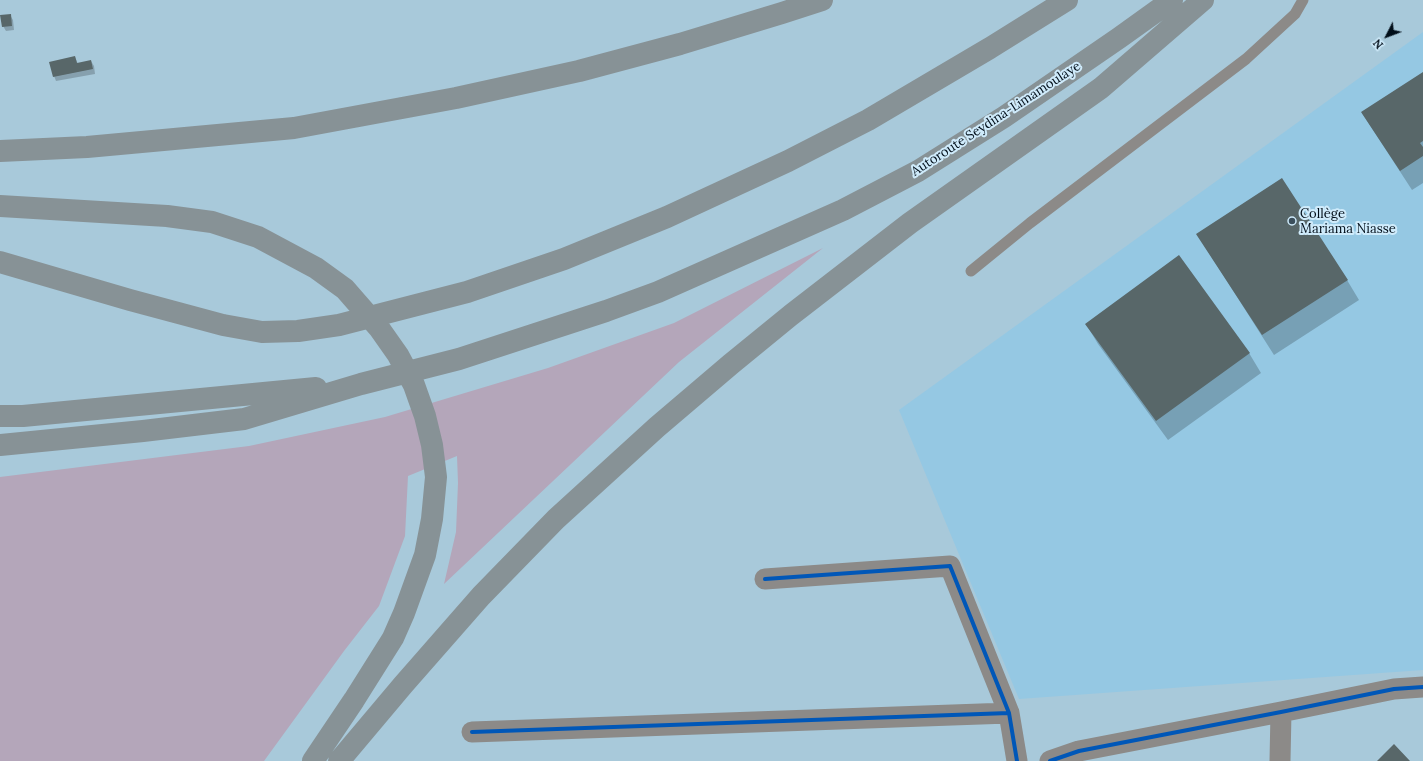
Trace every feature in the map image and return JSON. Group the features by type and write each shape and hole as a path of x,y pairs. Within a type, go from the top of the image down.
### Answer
{"highway":[{"path":"0,151 95,147 294,128 456,98 579,71 782,14 822,0"},
{"path":"0,262 130,300 223,325 262,332 298,331 339,325 467,292 564,259 666,217 788,162 868,120 990,48 1067,0"},
{"name":"Autoroute Seydina-Limamoulaye","path":"361,384 459,359 606,311 658,292 843,210 918,171 1004,117 1172,0"},
{"path":"339,761 481,596 556,519 657,427 791,315 898,233 1101,88 1203,0"},
{"path":"0,206 167,216 212,222 258,237 316,268 345,290 379,328 398,355 414,385 425,416 432,445 436,476 432,519 425,555 404,613 392,638 375,668 313,761"},
{"path":"0,416 53,413 361,384"},
{"path":"0,445 143,431 244,419 361,384"}],"street":[{"path":"765,579 950,566 1009,713 1017,761"},
{"path":"1050,761 1079,751 1394,689 1423,687"},
{"path":"1280,761 1281,712"},
{"path":"472,732 1009,713"}],"lane":[{"path":"972,271 1042,214 1246,58 1295,14 1303,0"}],"shaded area":[{"name":"Collège Mariama Niasse","path":"1423,32 1423,670 1019,699 899,410"},
{"path":"823,248 679,362 444,584 456,532 458,483 457,456 408,476 405,536 379,606 344,651 264,761 0,761 0,477 249,446 385,417 548,368 674,323"}],"building":[{"path":"11,14 12,26 2,27 0,15"},
{"path":"75,56 77,63 91,60 93,69 53,77 49,62"},
{"path":"1423,72 1423,141 1420,143 1423,147 1423,156 1400,171 1361,112"},
{"path":"1282,178 1348,280 1262,335 1196,234"},
{"path":"1179,255 1250,353 1156,421 1085,324"},
{"path":"1394,744 1410,761 1377,761"}],"cycle path":[{"path":"765,579 950,566 1009,713 1017,761"},
{"path":"1050,761 1079,751 1394,689 1423,687"},
{"path":"472,732 1009,713"}],"place":[{"name":"Collège Mariama Niasse","path":"1292,221"}]}
